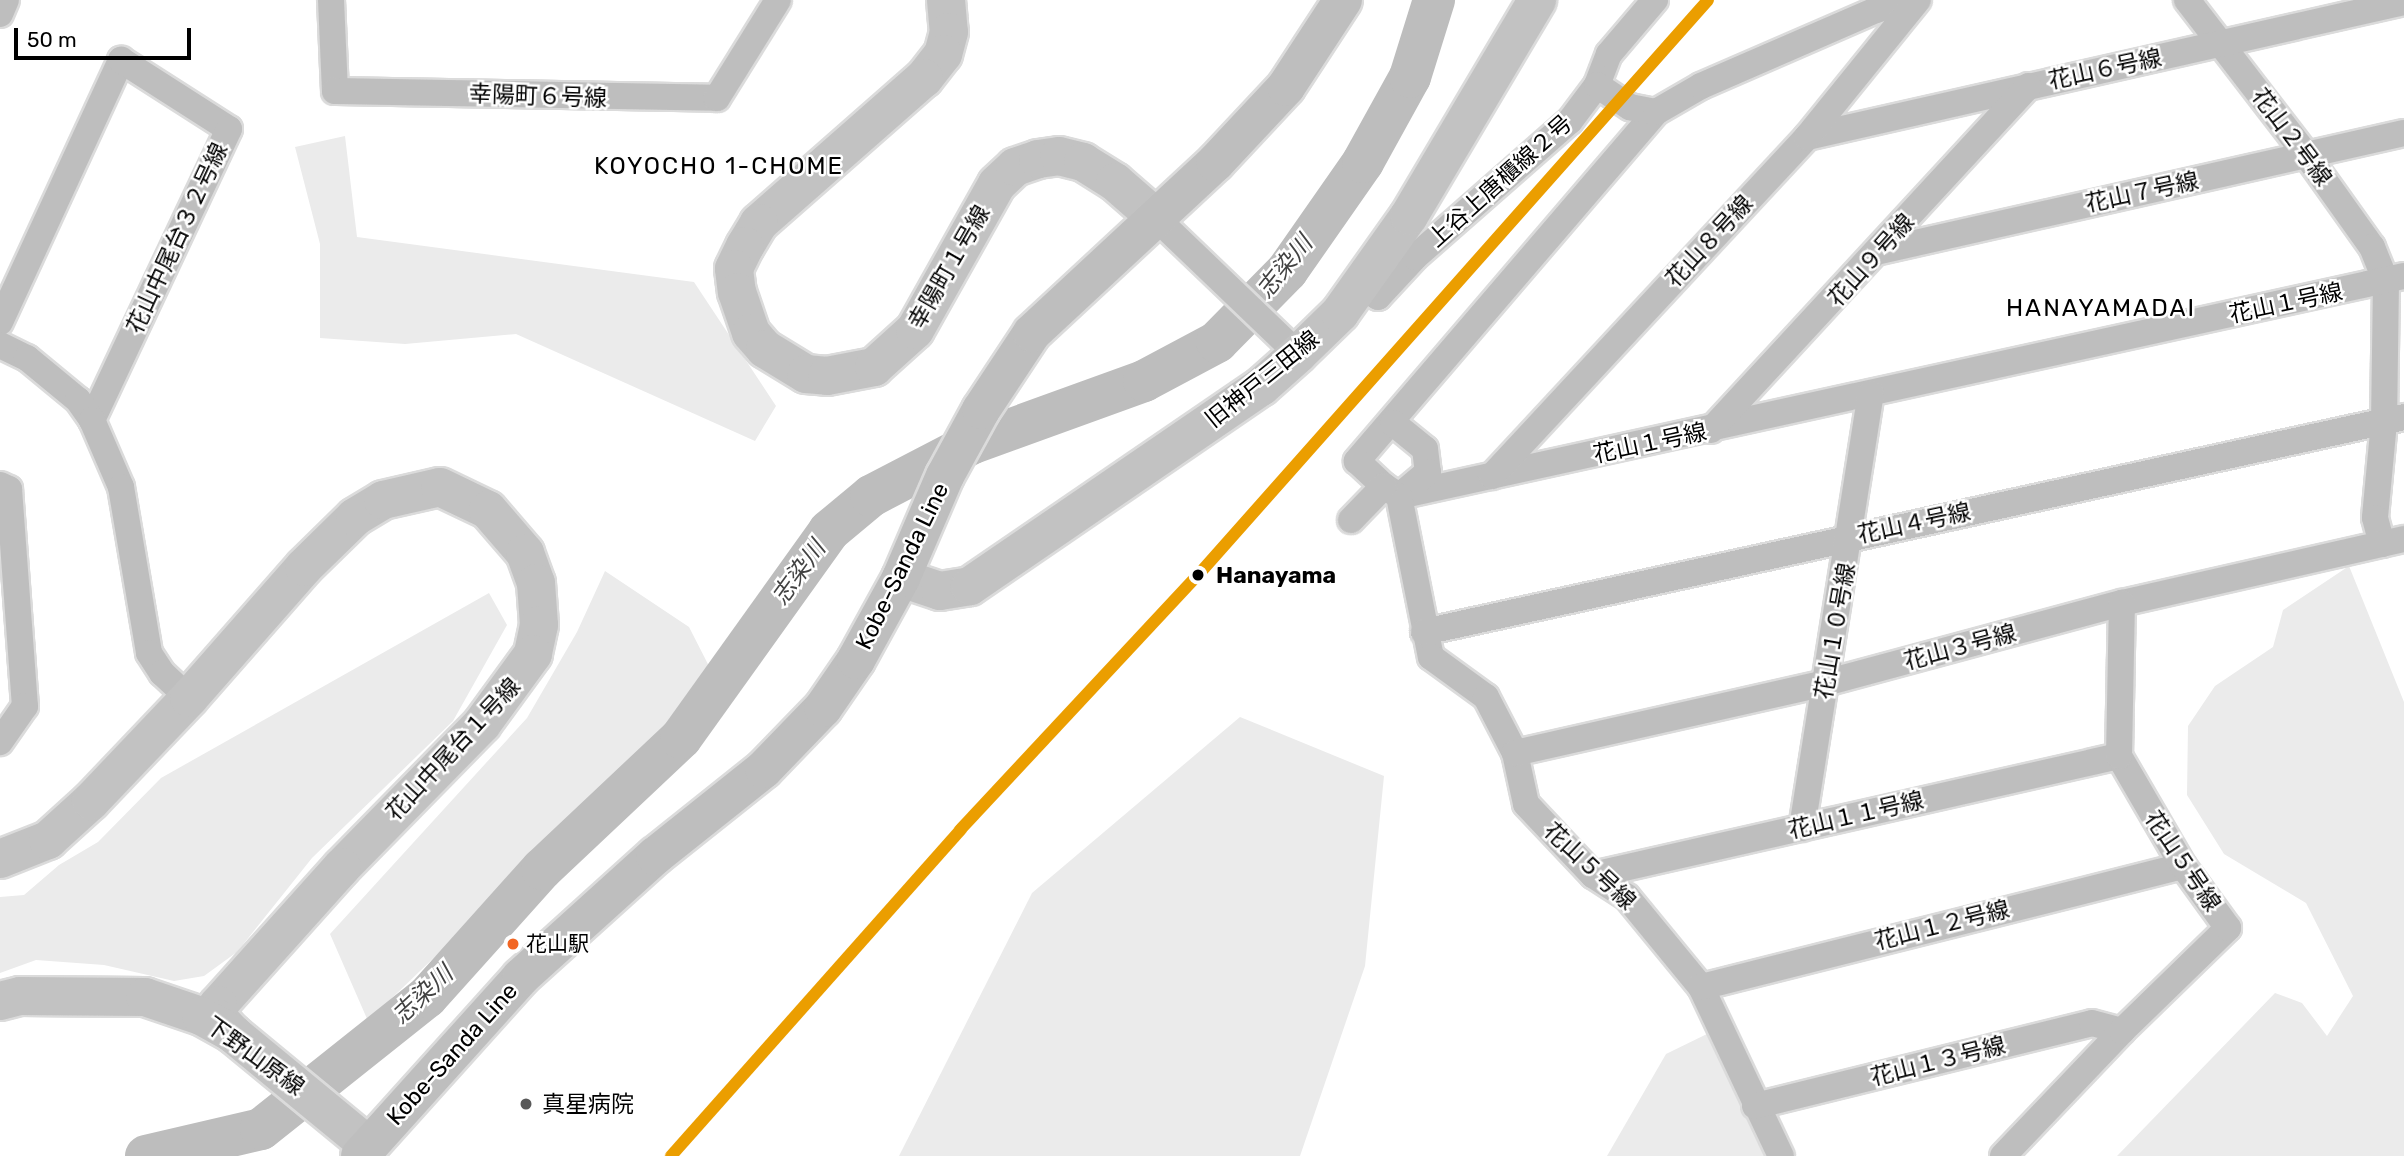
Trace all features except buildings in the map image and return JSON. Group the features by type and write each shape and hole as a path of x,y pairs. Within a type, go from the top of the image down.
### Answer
{"main road":[{"name":"Kobe-Sanda Line","path":"364,1151 540,959 655,856 796,740 851,668 901,578 915,540 981,410 1032,333 1154,216 1215,163 1286,87 1343,0"}],"street":[{"path":"0,14 6,0"},
{"name":"幸陽町６号線","path":"331,0 335,91 717,99 778,0"},
{"name":"幸陽町１号線","path":"946,0 946,43 925,78 759,223 745,246 734,269 737,292 751,332 765,349 806,374 827,376 874,367 915,330 997,184 1015,167 1038,159 1059,156 1083,163 1115,182 1154,216 1287,345"},
{"name":"旧神戸三田線","path":"901,578 940,591 970,586 1261,387 1287,345 1360,286 1442,163 1497,62 1537,0"},
{"path":"1656,0 1609,54 1597,85 1630,107 1656,112"},
{"path":"1391,491 1357,461 1393,424 1656,112 1684,94 1851,20 1912,0"},
{"name":"花山８号線","path":"1492,476 1807,138 1919,0"},
{"name":"花山２号線","path":"2187,0 2307,156 2395,279"},
{"name":"花山６号線","path":"1807,138 2404,2"},
{"name":"花山中尾台３２号線","path":"0,322 121,60 229,129 92,421"},
{"name":"上谷上唐櫃線２号","path":"1360,286 1378,297 1415,257 1570,121 1597,85"},
{"name":"花山９号線","path":"1711,430 1880,251 2028,86"},
{"name":"花山７号線","path":"1880,251 2404,133"},
{"path":"2393,542 2375,518 2394,419 2395,279"},
{"name":"花山１号線","path":"1391,491 1492,476 1711,430 2395,279"},
{"path":"0,345 27,358 78,400 92,421 121,488 149,653 162,673 189,698"},
{"name":"花山１０号線","path":"1802,828 1852,536 1871,393"},
{"name":"花山４号線","path":"1424,632 2394,419"},
{"path":"1350,520 1391,491 1428,472 1425,449 1393,424"},
{"path":"0,485 9,489 25,706 0,742"},
{"name":"花山中尾台１号線","path":"0,859 48,840 189,698 304,567 355,517 383,500 440,487 456,491 488,510 525,553 532,570 539,625 524,671 482,724 342,867 218,1005 219,1019 233,1034"},
{"name":"花山５号線","path":"1391,491 1431,657 1486,697 1515,753 1526,804 1593,875 1627,897 1701,987 1755,1106 1781,1156"},
{"name":"花山３号線","path":"1515,753 1825,683 2122,603 2393,542"},
{"path":"2119,756 2122,603"},
{"name":"花山５号線","path":"2003,1156 2122,1031 2228,928 2183,866 2119,756"},
{"name":"花山１１号線","path":"1593,875 2119,756"},
{"name":"花山１２号線","path":"1701,987 2183,866"},
{"name":"下野山原線","path":"0,1001 33,996 145,997 201,1016 233,1034 325,1109 364,1151"},
{"name":"花山１３号線","path":"1755,1106 2092,1023 2122,1031"}],"shaded area":[{"path":"345,136 357,237 694,282 776,406 755,441 516,334 405,344 320,338 320,244 295,147"},
{"path":"2349,566 2404,702 2404,1156 2117,1156 2275,993 2302,1003 2327,1036 2353,996 2306,903 2224,854 2187,795 2188,726 2215,686 2273,647 2283,610"},
{"path":"605,571 689,627 713,674 596,802 368,1021 330,934 527,718 577,632"},
{"path":"489,593 507,625 453,721 312,858 237,952 204,976 174,981 104,965 36,960 0,973 0,897 24,895 59,865 98,842 161,778"},
{"path":"1240,717 1384,776 1365,966 1300,1156 899,1156 1032,893"},
{"path":"1709,1033 1767,1156 1607,1156 1666,1054"}],"waterway":[{"name":"志染川","path":"146,1156 261,1129 427,997 542,869 681,738 829,531 871,496 973,443 1144,381 1217,342 1287,271 1363,162 1410,77 1434,0"}],"transit line":[{"path":"671,1156 960,830 1199,574 1708,0"}],"place":[{"name":"Hanayama","path":"1198,575"},
{"name":"花山駅","path":"513,944"},
{"name":"真星病院","path":"526,1104"}],"district":[{"name":"KOYOCHO 1-CHOME","path":"719,167"},
{"name":"HANAYAMADAI","path":"2101,309"}]}
